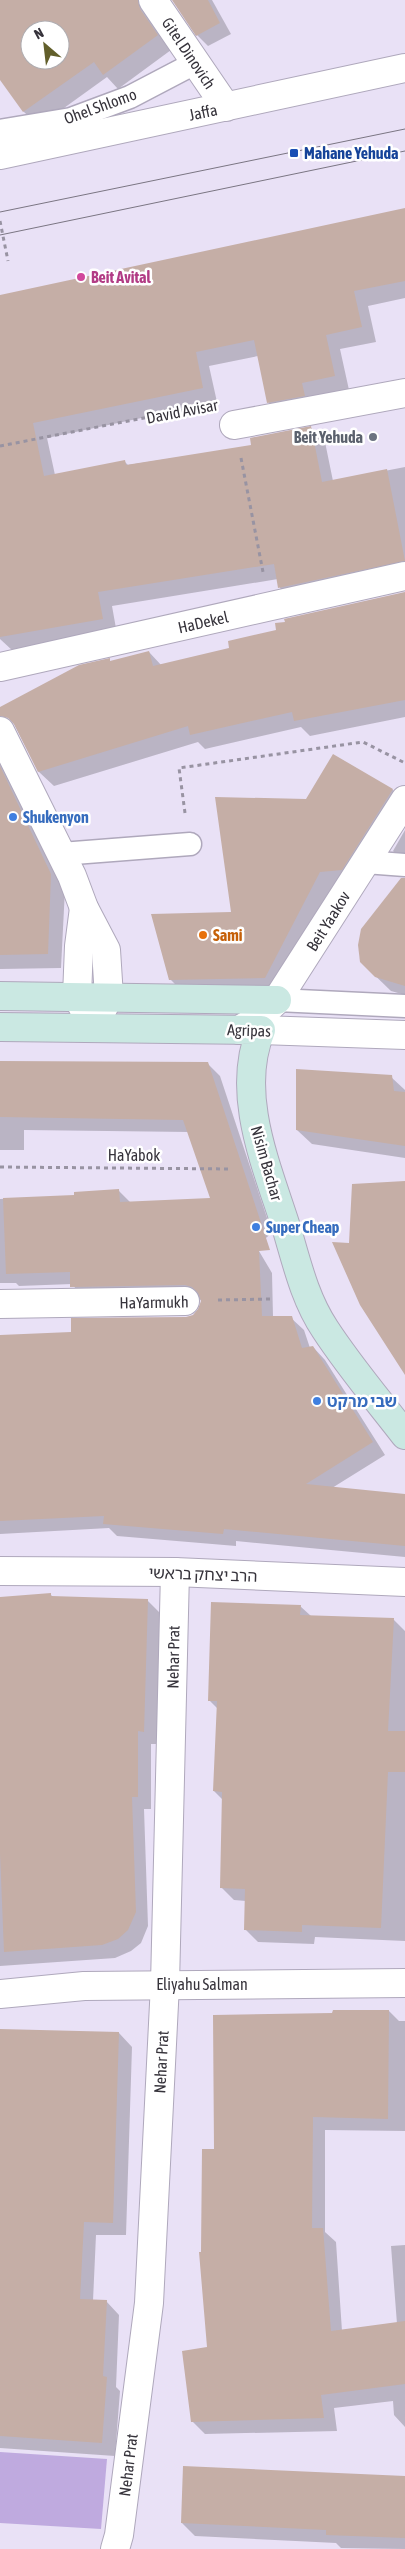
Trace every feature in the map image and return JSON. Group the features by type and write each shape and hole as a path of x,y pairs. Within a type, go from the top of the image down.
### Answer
{"street":[{"name":"Gitel Dinovich","path":"153,0 226,107"},
{"name":"Jaffa","path":"0,155 405,68"},
{"name":"David Avisar","path":"234,425 405,393"},
{"name":"HaDekel","path":"0,667 405,576"},
{"path":"0,731 61,854 84,908 106,950 110,996 92,1027"},
{"name":"Beit Yaakov","path":"250,1030 256,1020 290,1000 365,862 405,800"},
{"path":"84,908 79,946 78,996 92,1027"},
{"name":"Agripas","path":"0,996 110,996 290,1000"},
{"name":"Agripas","path":"0,1027 250,1030 405,1035"},
{"name":"Nisim Bachar","path":"250,1030 254,1055 251,1086 256,1129 308,1298 325,1329 405,1435"},
{"name":"HaYarmukh","path":"0,1304 185,1301"},
{"name":"הרב יצחק בראשי","path":"0,1571 175,1572 405,1582"},
{"name":"Nehar Prat","path":"115,2549 119,2535 149,2303 165,1984 175,1572"},
{"name":"Eliyahu Salman","path":"0,1994 84,1986 165,1984 405,1984"}],"lane":[{"name":"Ohel Shlomo","path":"0,131 71,119 130,97 195,63"},
{"path":"61,854 190,844"},
{"path":"365,862 405,865"},
{"name":"Agripas","path":"290,1000 405,1006"}],"path":[{"path":"0,221 8,261"},
{"name":"David Avisar","path":"0,446 228,402 234,425"},
{"path":"234,425 263,568"},
{"path":"190,844 178,768 363,742 405,763"},
{"name":"HaYabok","path":"0,1166 268,1169"},
{"name":"HaYarmukh","path":"185,1301 308,1298"}],"shaded area":[{"path":"0,2452 107,2459 101,2529 0,2523"}],"building":[{"path":"0,0 138,0 140,9 158,35 103,75 94,62 23,112 0,80"},
{"path":"172,0 208,0 220,23 196,36"},
{"path":"405,208 405,281 354,291 362,327 326,335 335,376 302,383 305,396 267,403 254,340 196,352 203,388 33,423 44,476 125,460 126,465 251,445 250,438 311,426 322,482 387,469 405,561 278,588 274,564 98,592 103,619 0,637 0,295"},
{"path":"405,592 405,700 294,721 292,712 190,735 188,726 38,772 14,724 8,718 0,716 0,707 79,665 110,658 110,661 149,651 153,666 229,648 228,641 276,630 275,623 285,622 284,619"},
{"path":"333,754 393,789 342,870 320,872 265,978 169,980 151,914 231,912 215,797 306,799"},
{"name":"Shukenyon","path":"0,766 51,874 48,954 0,955"},
{"path":"401,878 405,878 405,986 375,977 360,962 358,945 361,929"},
{"path":"0,1061 208,1062 270,1250 259,1251 262,1316 292,1316 302,1348 313,1346 373,1442 306,1484 405,1494 405,1546 224,1529 223,1534 103,1524 104,1516 0,1521 0,1335 71,1332 71,1318 186,1317 193,1315 201,1301 198,1293 192,1287 185,1285 70,1287 70,1272 6,1274 3,1198 74,1195 74,1192 119,1189 120,1202 210,1198 183,1120 0,1117"},
{"path":"296,1069 392,1075 394,1091 405,1092 405,1146 296,1130"},
{"path":"405,1181 405,1375 360,1305 332,1242 349,1243 352,1184"},
{"path":"51,1593 51,1596 148,1599 144,1732 138,1731 138,1797 132,1797 136,1912 128,1930 118,1939 102,1945 4,1952 0,1853 0,1597"},
{"path":"211,1602 301,1605 300,1615 394,1618 388,1731 405,1731 405,1772 388,1772 381,1928 302,1925 302,1932 244,1930 245,1889 220,1888 222,1792 213,1791 217,1701 208,1701"},
{"path":"333,2010 389,2010 388,2119 313,2117 312,2228 323,2228 331,2331 405,2321 405,2384 321,2395 324,2418 191,2422 182,2351 207,2347 199,2252 201,2252 202,2149 214,2149 213,2015 332,2013"},
{"path":"0,2029 119,2032 113,2223 84,2222 80,2299 107,2300 103,2376 107,2377 102,2443 0,2436"},
{"path":"183,2466 405,2476 405,2538 326,2535 326,2530 181,2523"}],"tram line":[{"path":"0,212 405,129"},
{"path":"0,235 405,151"}],"place":[{"name":"Mahane Yehuda","path":"294,153"},
{"name":"Beit Avital","path":"81,277"},
{"name":"Beit Yehuda","path":"373,437"},
{"name":"Shukenyon","path":"13,817"},
{"name":"Sami","path":"203,935"},
{"name":"Super Cheap","path":"256,1227"},
{"name":"שבי מרקט","path":"317,1401"}]}
